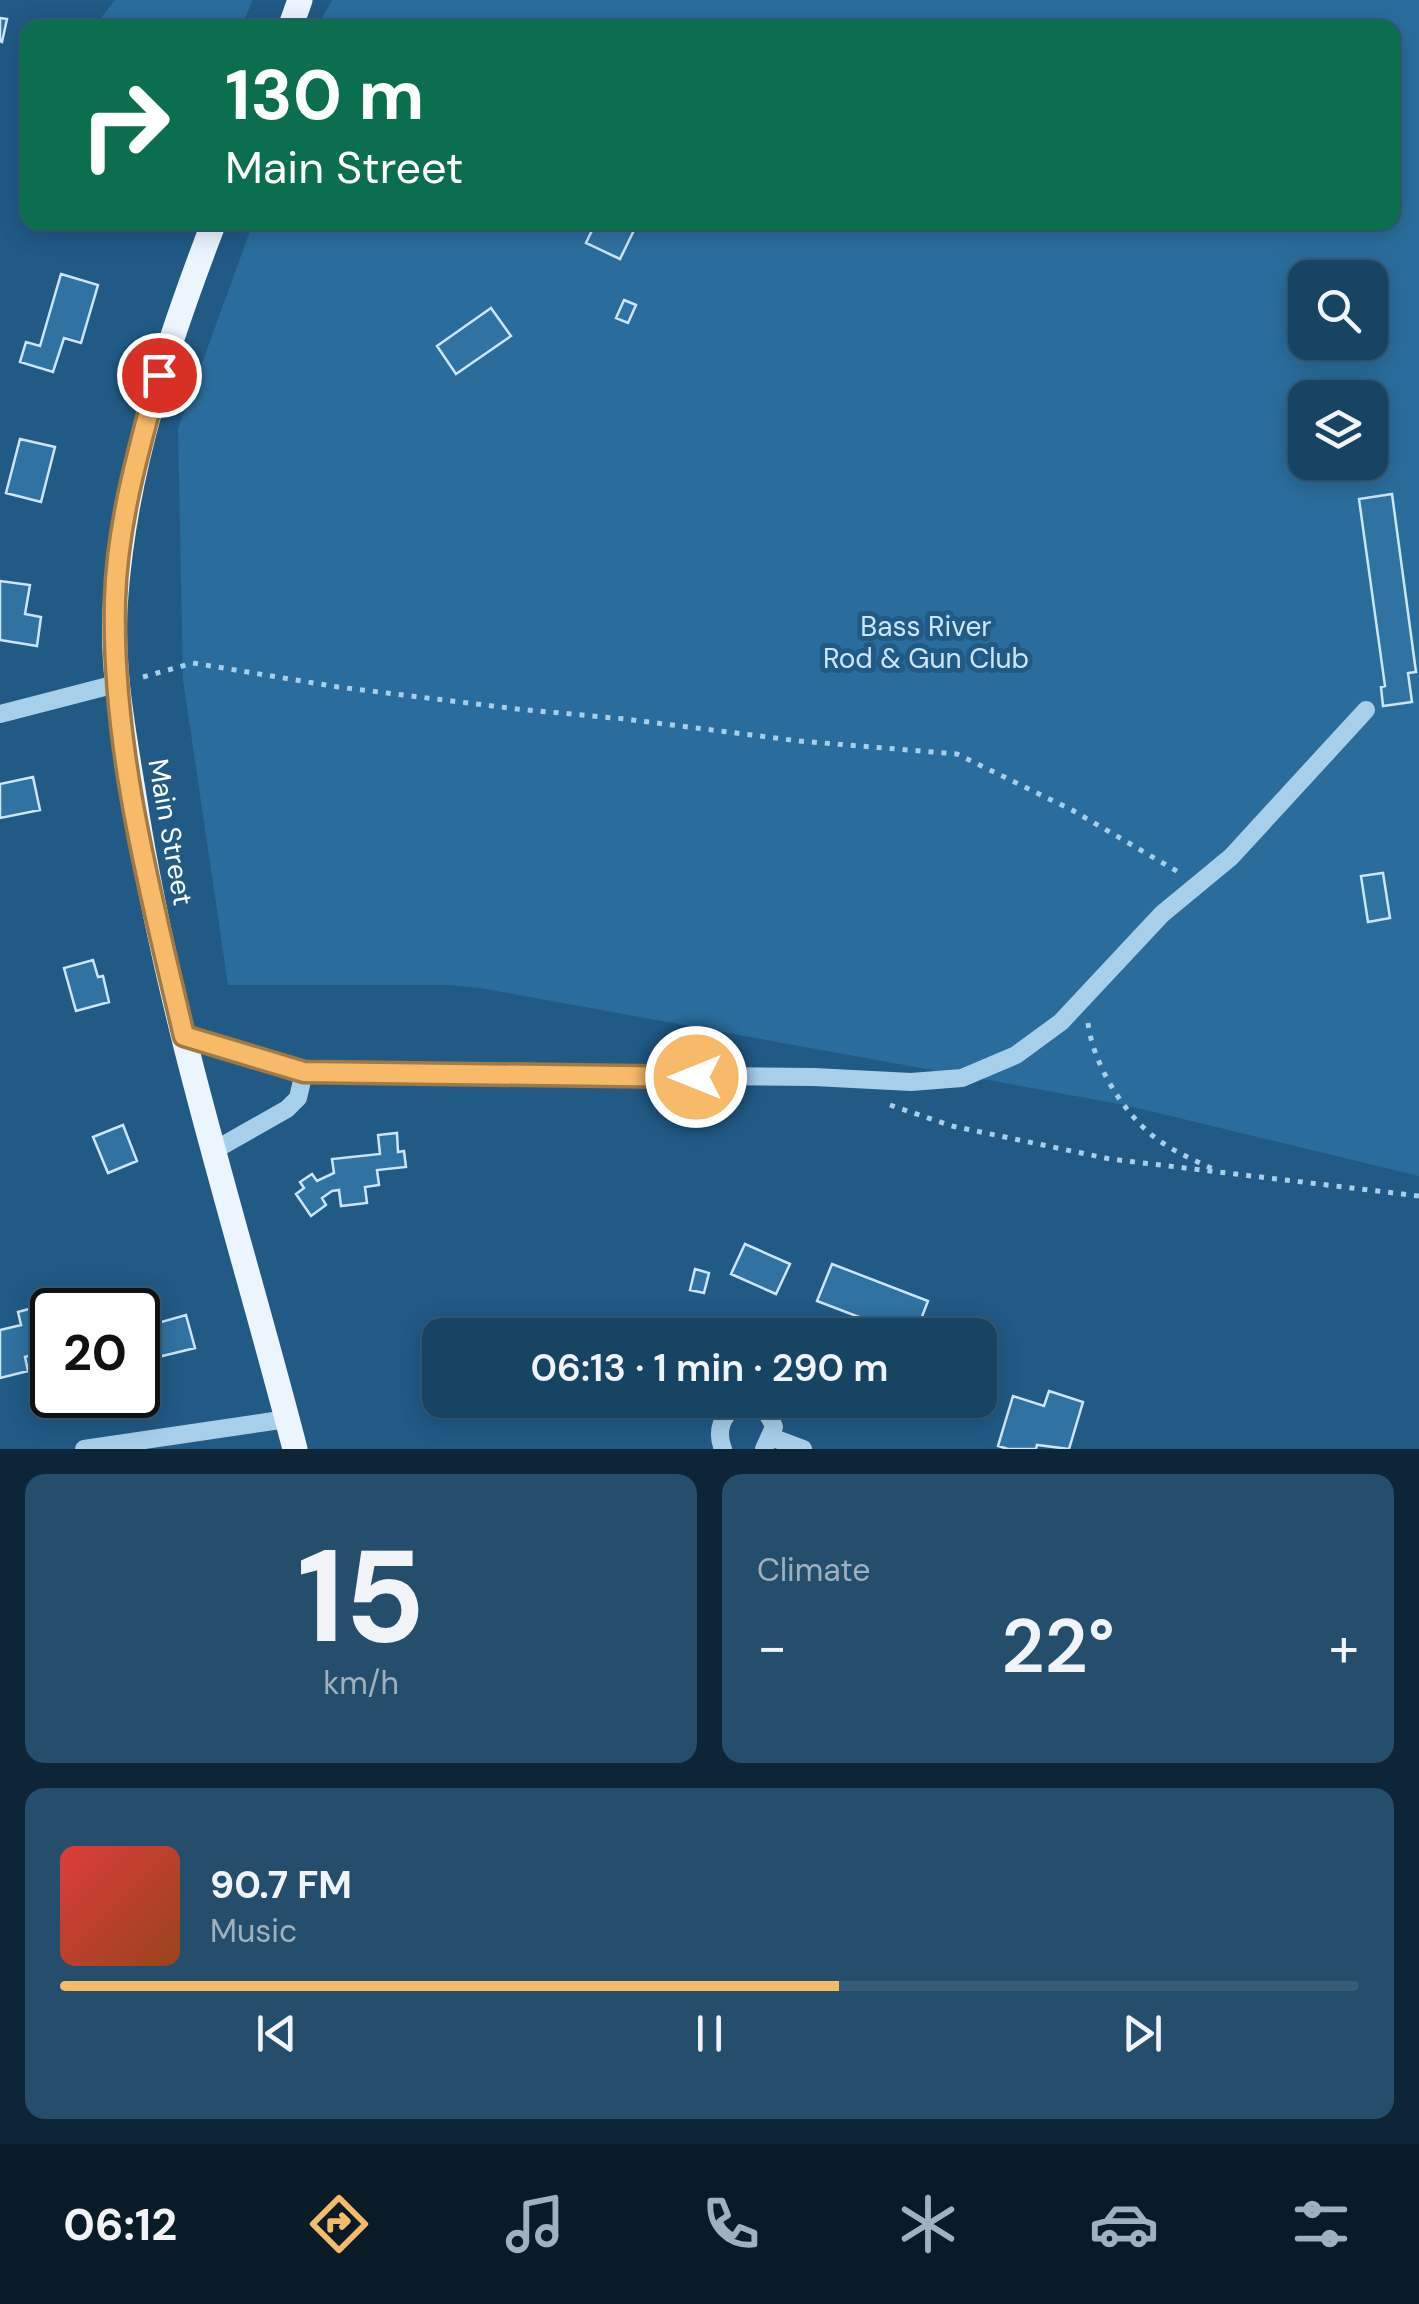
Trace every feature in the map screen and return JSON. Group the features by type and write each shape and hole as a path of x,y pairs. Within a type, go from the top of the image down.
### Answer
{"main road":[{"name":"Main Street","path":"211,230 159,375 137,455 115,596 116,684 147,880 213,1151 295,1449"}],"street":[{"path":"0,714 116,684"},
{"path":"184,1036 304,1072 814,1077 911,1082 962,1078 1016,1054 1060,1022 1162,914 1231,857 1366,710"},
{"path":"213,1151 287,1109 298,1098 304,1072"},
{"path":"723,1449 719,1432 722,1419 731,1408 742,1404 760,1406 768,1412 774,1427 767,1443 803,1449"},
{"path":"84,1449 287,1419"}],"path":[{"path":"116,684 193,663 338,688 799,741 957,754 1072,810 1198,884"},
{"path":"1096,987 1086,1011 1090,1036 1099,1062 1131,1113 1174,1150 1222,1173"},
{"path":"887,1103 970,1130 1110,1159 1419,1196"}],"green space":[{"path":"115,0 253,0 244,20 99,20"},
{"name":"Bass River Rod & Gun Club","path":"332,0 1419,0 1419,1176 1125,1105 480,988 228,985 183,680 178,429 250,230 1400,230 1400,20 321,20"}],"building":[{"path":"0,18 7,19 2,42 0,41"},
{"path":"592,230 634,230 620,259 586,243"},
{"path":"61,274 98,285 81,343 64,338 53,372 20,362 26,342 40,346"},
{"path":"624,300 636,305 628,323 616,318"},
{"path":"491,308 511,336 456,374 437,346"},
{"path":"20,439 55,447 41,502 6,493"},
{"path":"1392,494 1416,672 1408,673 1412,702 1383,706 1381,687 1385,686 1359,499"},
{"path":"0,581 30,585 25,614 41,617 37,646 0,640"},
{"path":"33,777 40,810 0,818 0,784"},
{"path":"1383,873 1390,918 1368,922 1361,876"},
{"path":"93,960 98,977 103,976 109,1002 76,1011 64,968"},
{"path":"123,1125 137,1161 108,1173 93,1137"},
{"path":"397,1133 398,1152 404,1151 406,1167 377,1170 379,1185 365,1187 367,1203 341,1206 339,1190 332,1191 322,1198 326,1205 311,1216 296,1194 304,1188 300,1182 312,1174 317,1181 334,1173 332,1159 380,1154 378,1135"},
{"path":"745,1244 790,1264 776,1294 731,1274"},
{"path":"832,1264 928,1301 922,1318 862,1318 817,1301"},
{"path":"695,1269 709,1273 704,1293 690,1290"},
{"path":"30,1309 30,1356 25,1357 28,1371 0,1378 0,1330 21,1325 18,1312"},
{"path":"186,1315 195,1348 160,1357 160,1322"},
{"path":"1049,1391 1083,1402 1069,1449 998,1446 1013,1396 1044,1406"}],"route":[{"path":"159,375 124,523 115,596 116,684 147,880 184,1036 304,1072 696,1077"}]}
